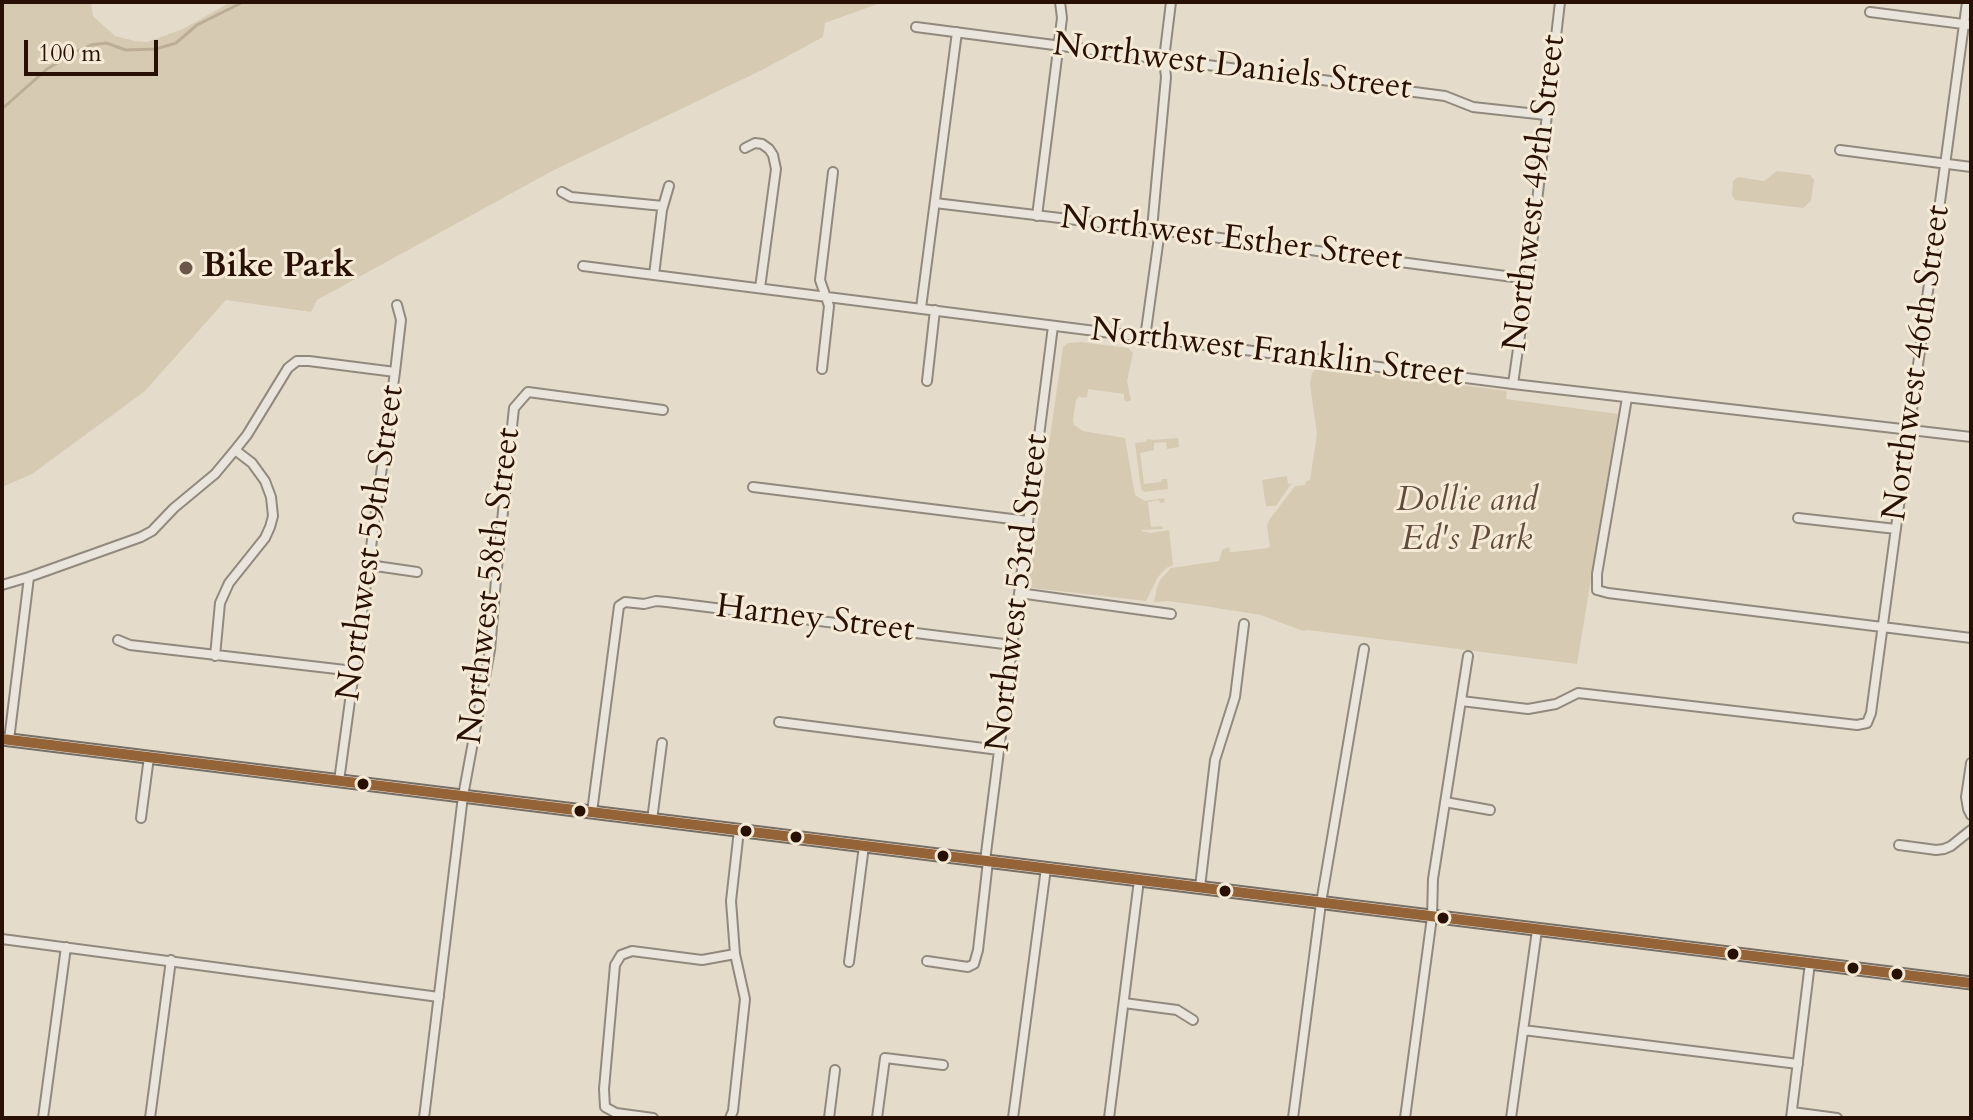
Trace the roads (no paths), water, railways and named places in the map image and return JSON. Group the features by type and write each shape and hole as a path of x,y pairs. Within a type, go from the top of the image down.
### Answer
{"street":[{"path":"1037,216 1062,18 1060,2"},
{"path":"1145,338 1156,229 1166,77 1164,59 1171,2"},
{"name":"Northwest 49th Street","path":"1513,384 1560,2"},
{"name":"Northwest 46th Street","path":"1461,701 1528,709 1556,704 1578,693 1857,725 1867,723 1871,713 1945,163 1967,24 1967,2"},
{"path":"1870,12 1967,24"},
{"name":"Northwest Daniels Street","path":"916,27 1445,96 1473,107 1546,115"},
{"path":"921,308 957,32"},
{"path":"745,148 755,143 762,144 769,149 775,163 760,288"},
{"path":"1840,150 1971,167"},
{"path":"822,369 829,306 820,280 833,172"},
{"path":"654,275 663,206 669,186"},
{"path":"562,192 571,197 663,206"},
{"name":"Northwest Esther Street","path":"935,203 1528,279"},
{"name":"Northwest Franklin Street","path":"583,266 1513,384 1971,437"},
{"name":"Northwest 59th Street","path":"339,781 395,372 401,320 397,305"},
{"path":"927,381 935,310"},
{"name":"Northwest 53rd Street","path":"927,961 968,967 974,964 978,950 999,750 1053,326"},
{"path":"2,585 152,531 215,474 247,435 288,368 297,361 395,372"},
{"name":"Northwest 58th Street","path":"424,1118 463,796 490,650 514,408 528,392 663,410"},
{"path":"1627,398 1597,574 1597,590 1971,638"},
{"path":"215,656 220,603 229,583 265,538 273,516 265,481 252,463 235,450"},
{"path":"753,487 1028,521"},
{"path":"1798,518 1896,529"},
{"path":"369,565 417,572"},
{"path":"29,577 5,740 1971,983"},
{"path":"1019,593 1171,614"},
{"name":"Harney Street","path":"592,812 619,606 625,602 667,602 1012,645"},
{"path":"1200,887 1215,760 1235,697 1244,624"},
{"path":"118,640 130,645 354,671"},
{"path":"1293,1118 1321,903 1364,649"},
{"path":"1405,1118 1432,917 1433,879 1468,656"},
{"path":"779,722 999,750"},
{"path":"652,820 662,743"},
{"path":"141,818 149,757"},
{"path":"1971,763 1966,797 1971,815"},
{"path":"1445,802 1490,810"},
{"path":"730,1118 745,999 731,920 739,830"},
{"path":"1899,845 1944,849 1971,830"},
{"path":"849,962 864,846"},
{"path":"1013,1118 1046,868"},
{"path":"1109,1118 1139,880"},
{"path":"1511,1118 1537,930"},
{"path":"2,939 439,997"},
{"path":"43,1118 66,947"},
{"path":"653,1118 616,1113 605,1107 615,965 621,955 632,951 702,960 735,954"},
{"path":"150,1118 171,960"},
{"path":"1810,963 1792,1115 1837,1118"},
{"path":"1124,1003 1177,1010 1193,1020"},
{"path":"1523,1030 1798,1064"},
{"path":"877,1118 885,1058 943,1065"},
{"path":"829,1118 835,1070"}],"waterway":[{"path":"2,109 47,69 75,52 106,43 126,50 156,49 176,43 197,25 243,2"}],"place":[{"name":"Bike Park","path":"186,268"}],"park label":[{"name":"Dollie and Ed's Park","path":"1467,522"}]}
